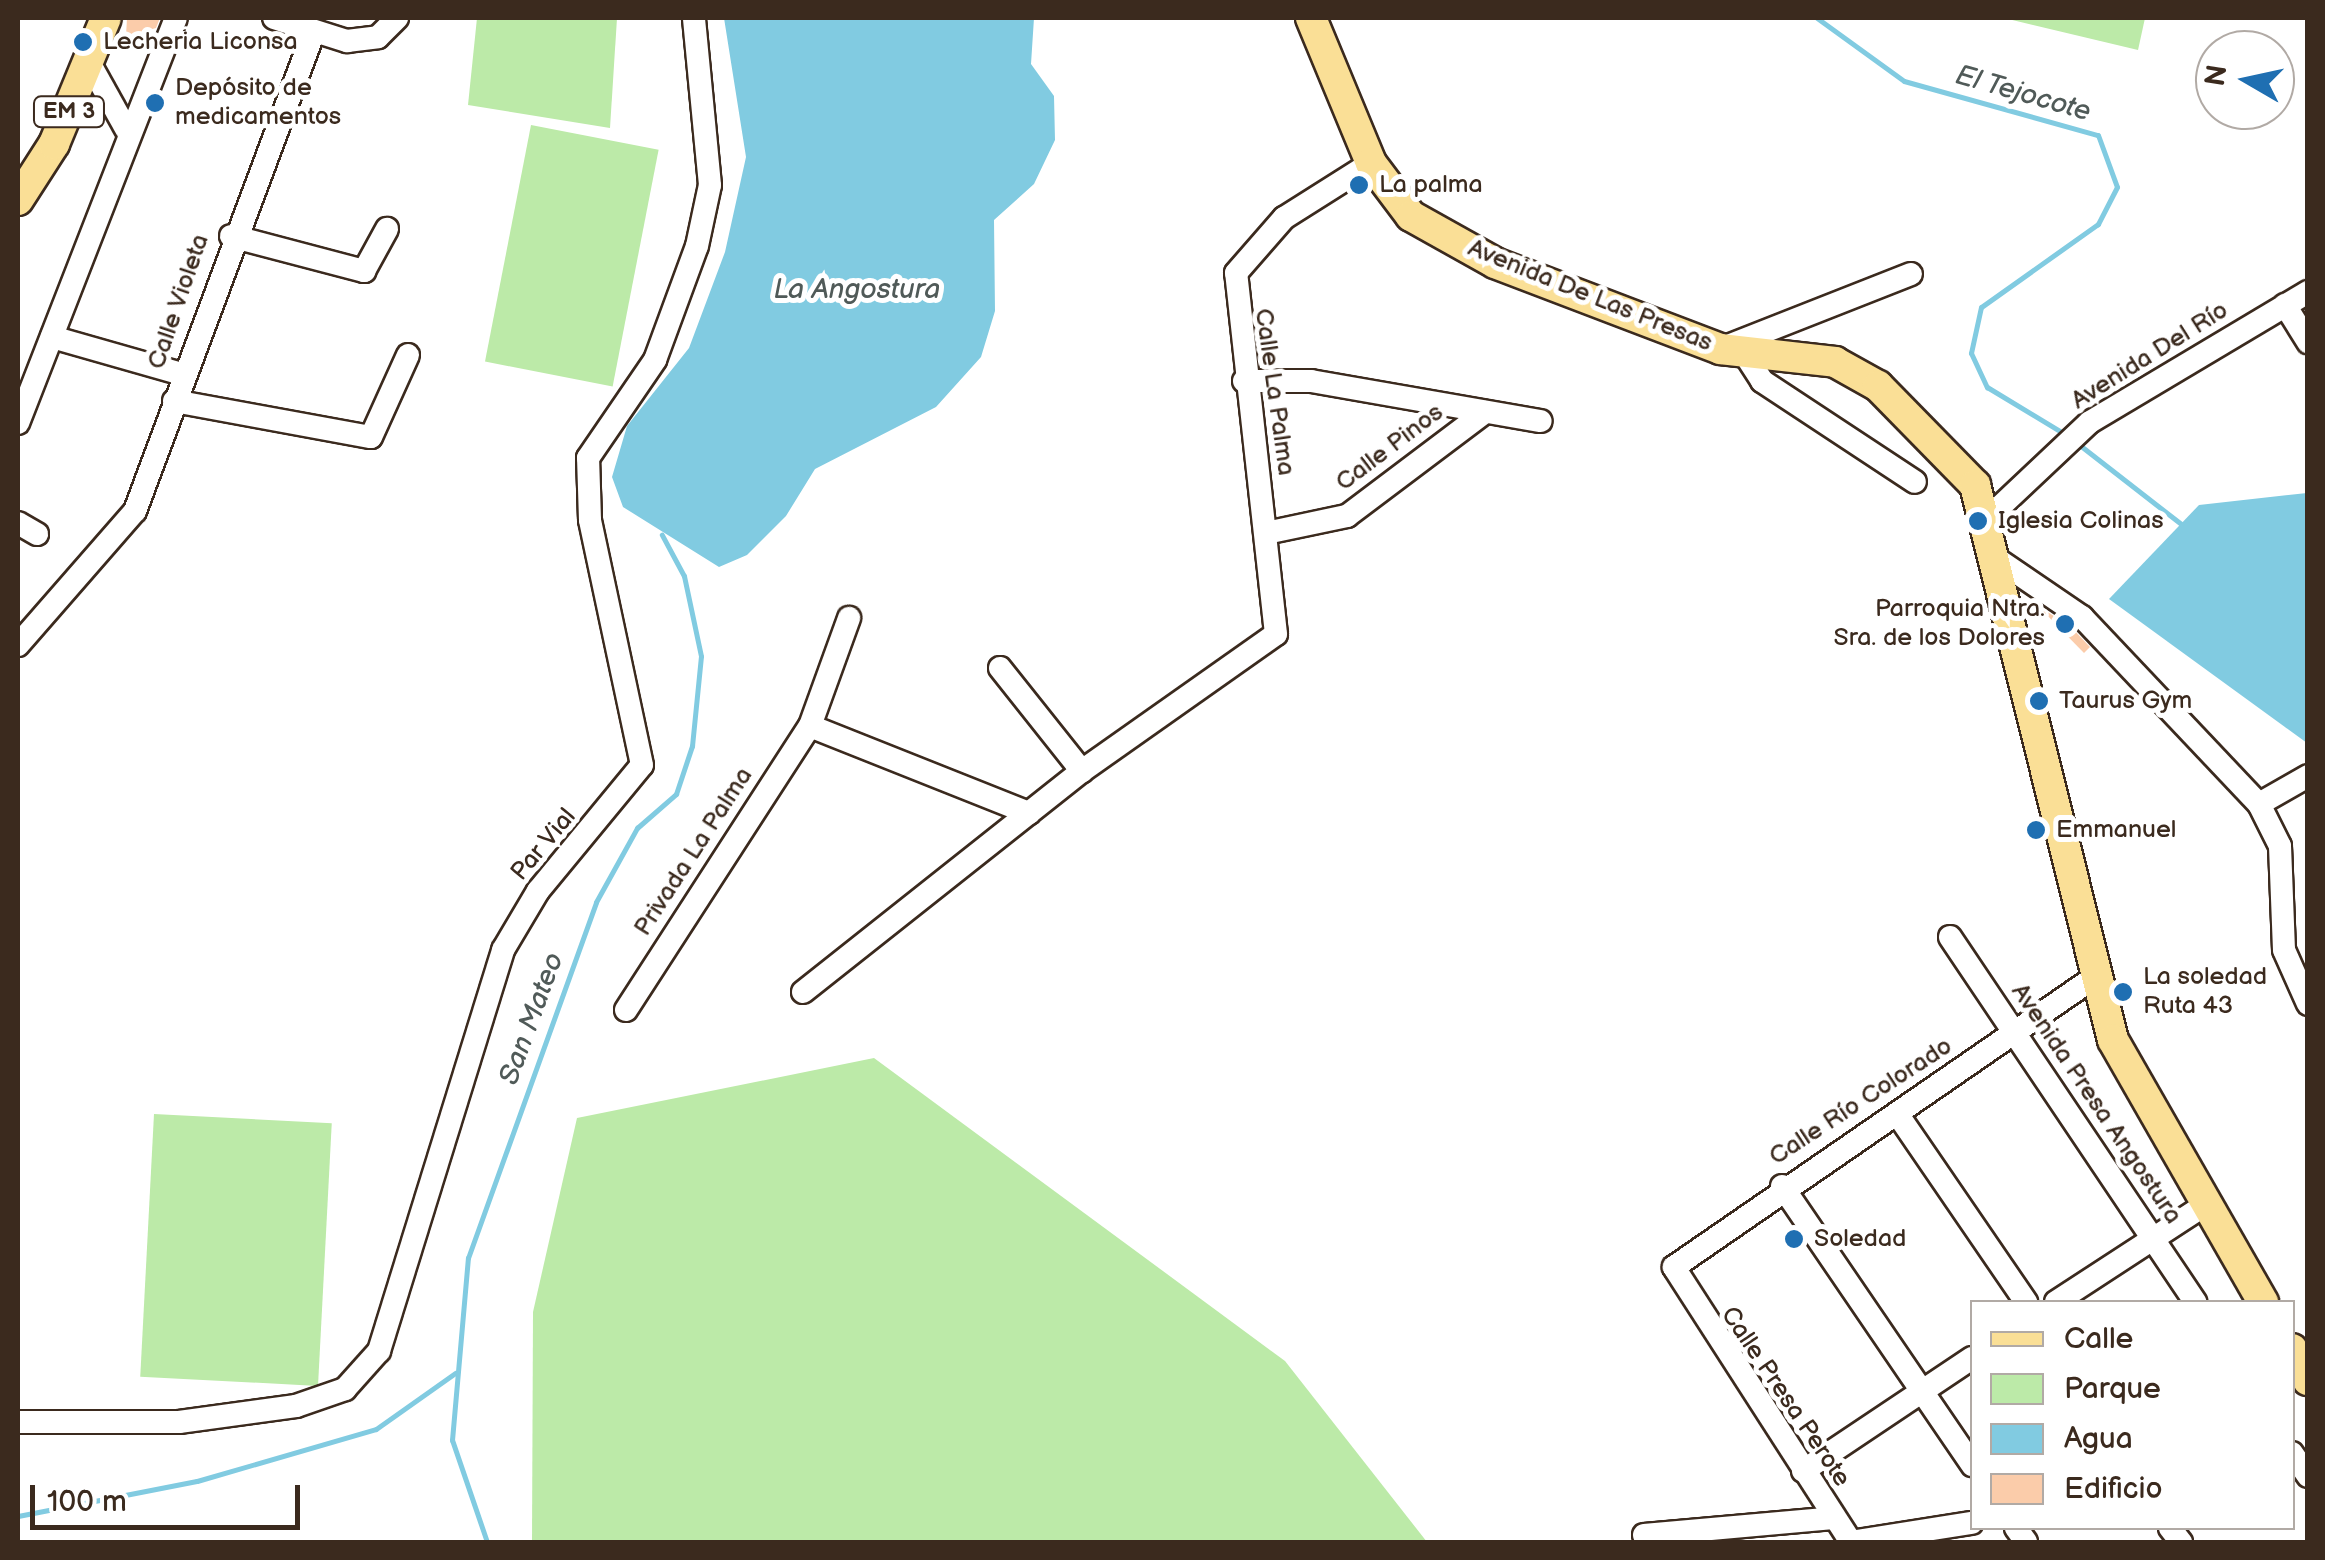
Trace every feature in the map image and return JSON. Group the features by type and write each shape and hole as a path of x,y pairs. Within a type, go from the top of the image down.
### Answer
{"main road":[{"name":"EM 3","path":"18,198 91,66 106,18"},
{"name":"Avenida De Las Presas","path":"1311,18 1371,164 1396,205 1495,263 1733,352 1800,353 1878,386 1975,484 1987,519 2092,979 2127,1074 2263,1300"},
{"path":"2295,1355 2308,1380"}],"street":[{"path":"18,424 126,129 176,18"},
{"path":"274,18 314,34 378,37 397,18"},
{"name":"Par Vial","path":"18,1422 179,1422 296,1406 345,1389 379,1351 504,950 538,891 642,765 587,473 599,430 654,360 697,246 710,185 694,18"},
{"name":"Calle Violeta","path":"18,645 135,512 231,236 314,34"},
{"path":"91,66 126,129"},
{"name":"Calle La Palma","path":"1082,771 1276,634 1266,533 1232,297 1246,251 1371,164"},
{"path":"231,236 364,272 388,228"},
{"path":"1911,274 1733,352 1762,381 1915,482"},
{"name":"Avenida Del Río","path":"1987,519 2090,422 2308,292"},
{"path":"2285,305 2308,342"},
{"path":"52,336 182,374"},
{"path":"174,401 371,437 408,356"},
{"name":"Calle Pinos","path":"1244,381 1312,381 1541,421"},
{"name":"Calle Pinos","path":"1266,533 1347,516 1485,412"},
{"path":"1994,557 2082,617 2259,804 2280,846 2284,950 2308,1004"},
{"name":"Privada La Palma","path":"626,1010 810,726 849,618"},
{"path":"803,992 1082,771 1000,668"},
{"path":"810,726 1030,813"},
{"path":"2259,804 2308,776"},
{"name":"Avenida Presa Angostura","path":"1950,937 2194,1300"},
{"name":"Calle Río Colorado","path":"1675,1281 1680,1260 1782,1186 1898,1115 2092,979"},
{"path":"1898,1115 2025,1300"},
{"path":"1782,1186 1970,1462"},
{"path":"2059,1300 2203,1206"},
{"name":"Calle Presa Perote","path":"1675,1281 1850,1542"},
{"path":"1803,1471 1970,1359"},
{"path":"1644,1535 1833,1518"},
{"path":"1850,1542 1970,1523"}],"green space":[{"path":"477,18 617,18 610,128 468,105"},
{"path":"2004,18 2145,18 2138,50"},
{"path":"531,125 659,150 613,386 485,362"},
{"path":"874,1058 1285,1361 1427,1542 532,1542 533,1312 577,1118"},
{"path":"154,1114 332,1123 318,1386 140,1377"}],"water":[{"name":"La Angostura","path":"724,18 1034,18 1031,64 1054,96 1055,140 1034,184 994,220 995,311 981,357 936,407 815,469 786,516 747,555 719,567 623,507 612,477 627,426 689,348 725,252 746,157"},
{"path":"2308,493 2307,743 2109,599 2199,505"}],"building":[{"path":"127,18 160,18 156,28 126,36"},
{"path":"2037,605 2072,628 2090,647 2084,653"}],"waterway":[{"name":"El Tejocote","path":"1817,18 1904,81 2098,135 2117,187 2098,224 1981,307 1971,353 1987,387 2068,436"},
{"name":"El Tejocote","path":"2077,443 2181,524"},
{"name":"San Mateo","path":"487,1542 452,1440 468,1258 596,902 637,828 676,794 692,746 701,656 684,576 662,535"},
{"path":"18,1516 197,1481 376,1429 455,1373"}],"place":[{"name":"Lecheria Liconsa","path":"83,42"},
{"name":"Depósito de medicamentos","path":"155,103"},
{"name":"La palma","path":"1359,185"},
{"name":"Iglesia Colinas","path":"1978,521"},
{"name":"Parroquia Ntra. Sra. de los Dolores","path":"2065,624"},
{"name":"Taurus Gym","path":"2039,701"},
{"name":"Emmanuel","path":"2036,830"},
{"name":"La soledad Ruta 43","path":"2123,992"},
{"name":"Soledad","path":"1794,1239"}]}
